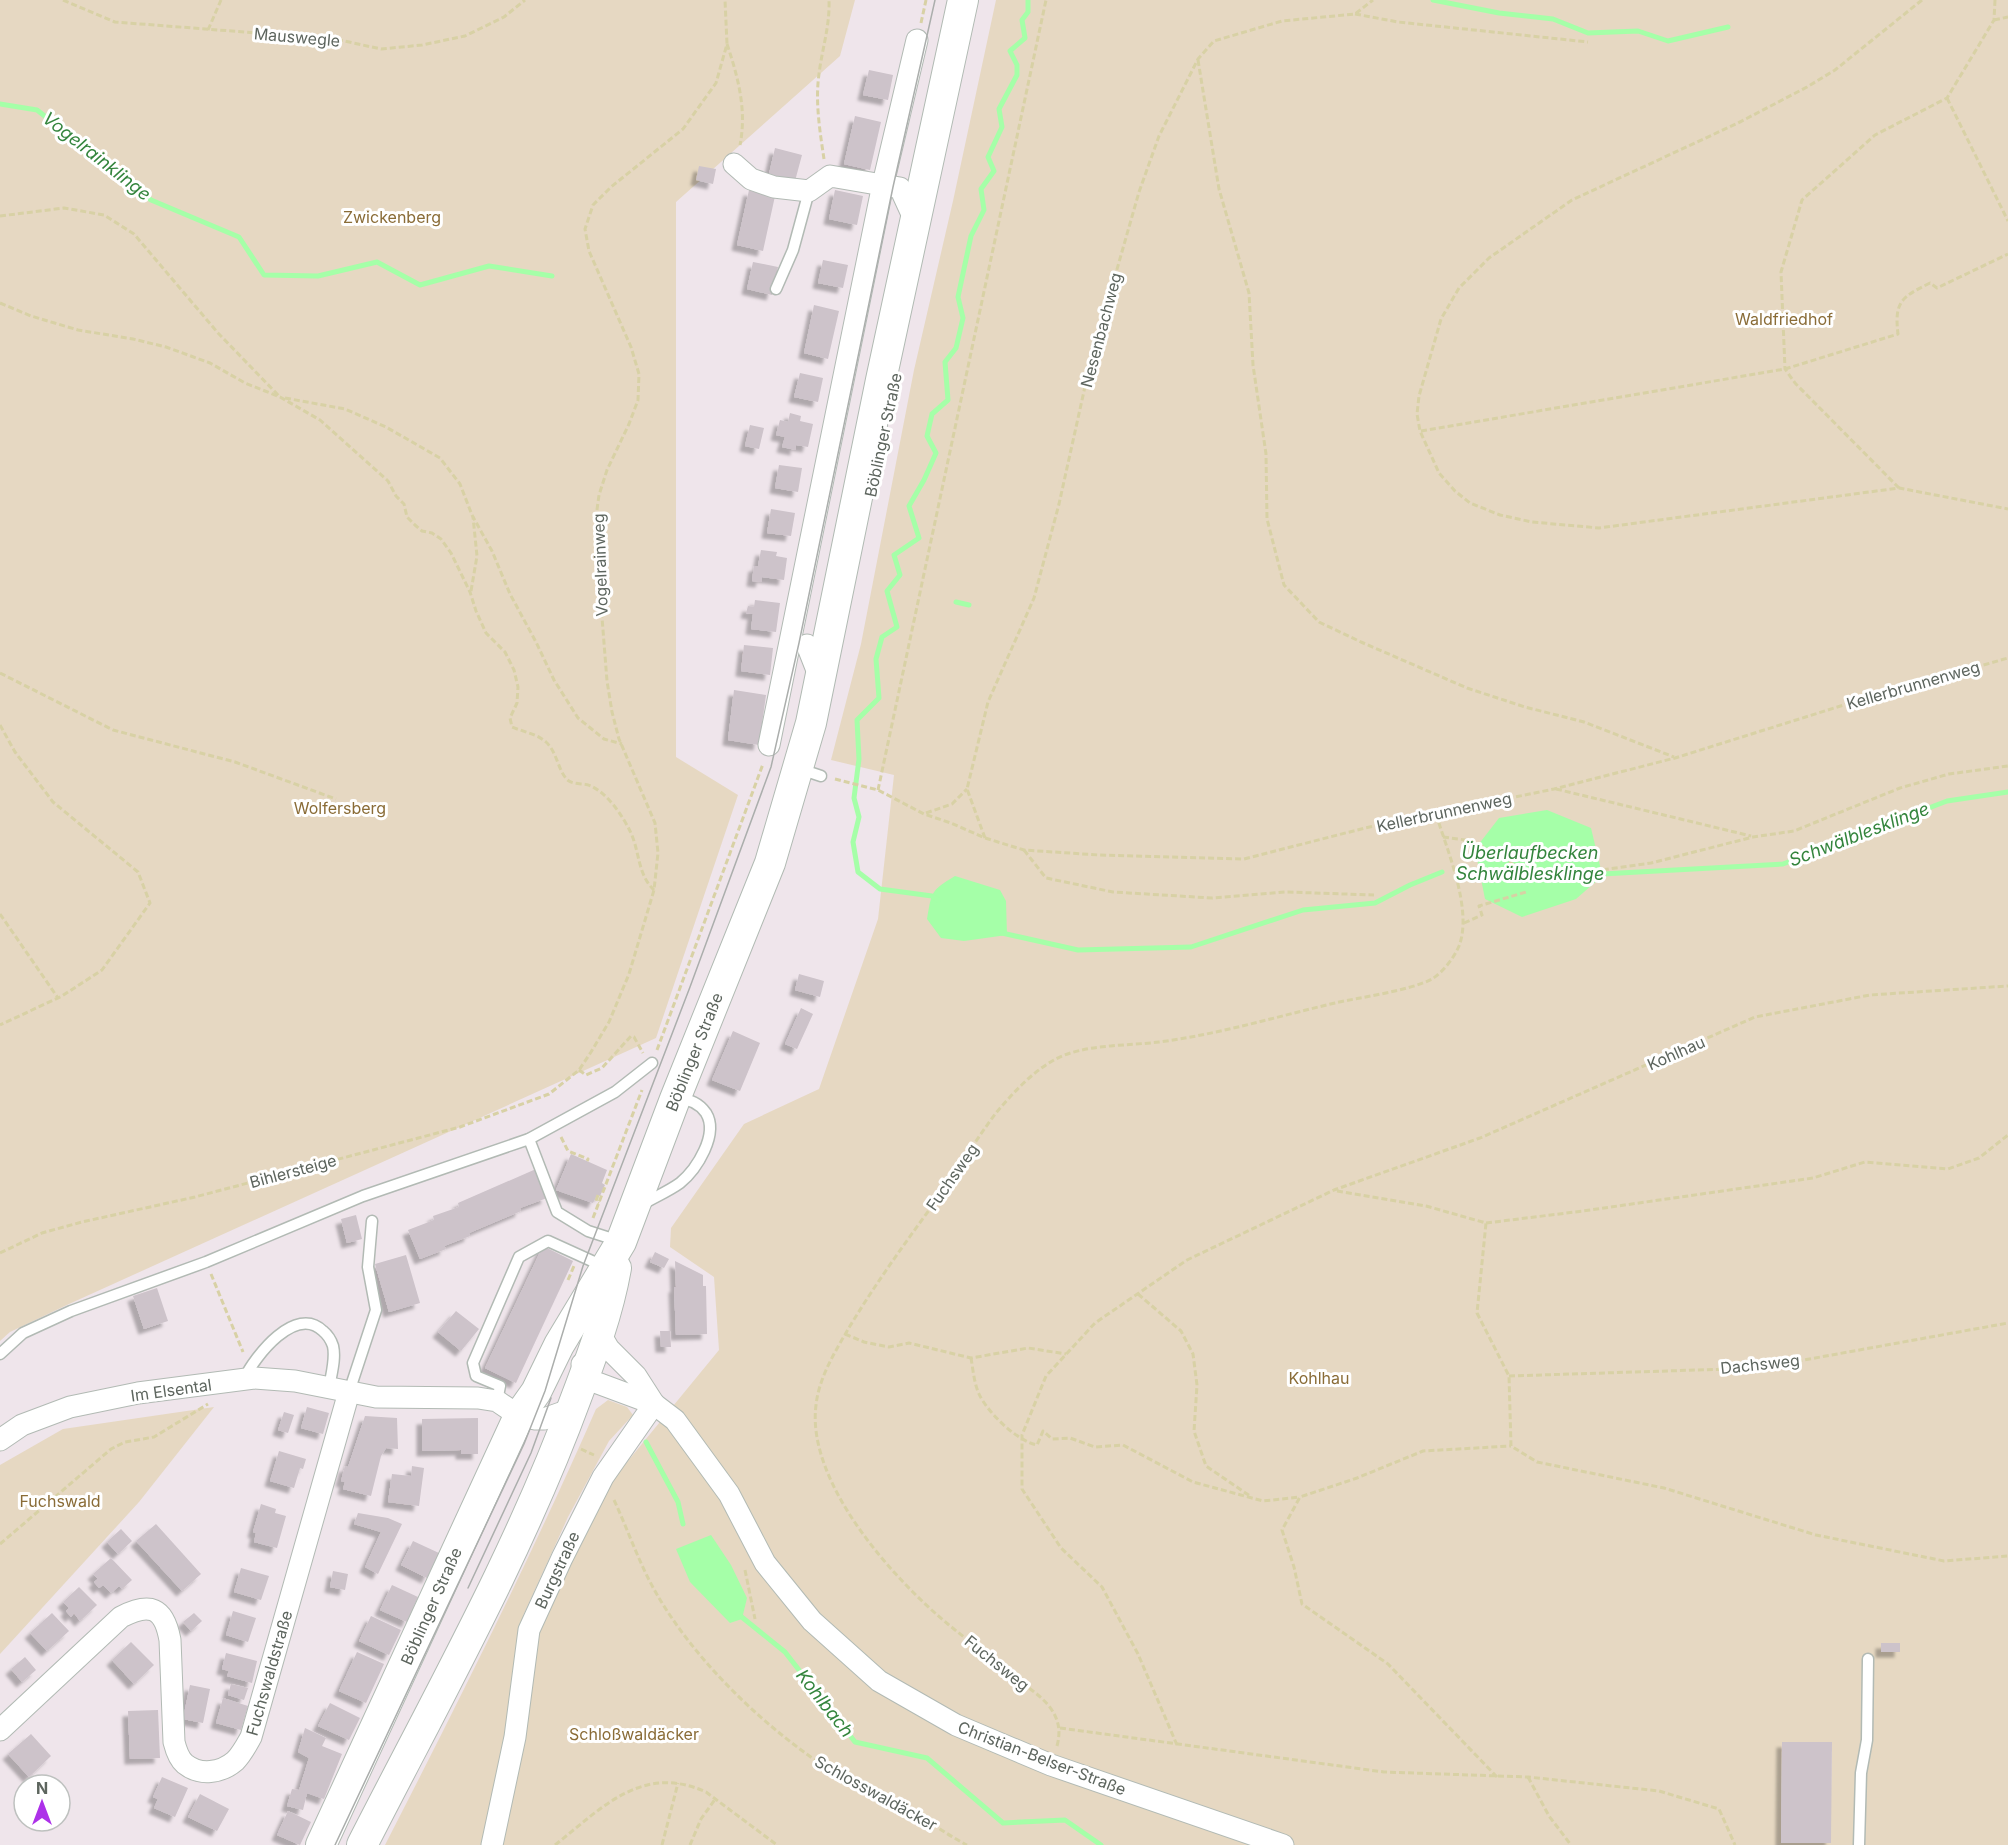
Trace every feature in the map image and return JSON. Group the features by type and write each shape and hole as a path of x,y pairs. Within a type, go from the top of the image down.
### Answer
{"main road":[{"name":"Böblinger Straße","path":"362,1845 491,1592 553,1460 584,1378 613,1288 621,1242 675,1099 770,863 799,768 820,678 963,0"},
{"name":"Böblinger Straße","path":"770,863 788,840 825,776 824,726 975,0"},
{"name":"Böblinger Straße","path":"321,1845 512,1404 536,1392 588,1282 621,1242"}],"street":[{"path":"769,745 798,643 892,186 917,40"},
{"path":"734,164 751,179 774,187 809,191 830,176 892,186 916,223"},
{"path":"798,643 831,621"},
{"path":"798,643 820,678"},
{"name":"Böblinger Straße","path":"584,1378 581,1344 588,1282"},
{"path":"599,1332 609,1350 636,1376 654,1404"},
{"name":"Im Elsental","path":"0,1440 22,1425 70,1407 247,1373 339,1390"},
{"name":"Christian-Belser-Straße","path":"584,1378 654,1404 675,1420 729,1494 765,1563 812,1622 879,1681 956,1725 1052,1765 1283,1845"},
{"path":"339,1390 376,1397 478,1398 512,1404 544,1419 572,1409"},
{"name":"Fuchswaldstraße","path":"0,1730 121,1617 136,1609 148,1608 160,1613 167,1624 170,1640 174,1743 178,1755 185,1764 209,1772 221,1770 243,1752 251,1737 339,1390"},
{"name":"Burgstraße","path":"492,1845 515,1737 529,1630 603,1477 654,1404"}],"lane":[{"path":"892,186 927,166"},
{"path":"776,289 793,250 809,191"},
{"path":"0,1354 23,1333 71,1311 206,1262 363,1196 529,1139 615,1092 652,1063"},
{"path":"633,1211 680,1183 697,1163 710,1138 711,1123 705,1111 695,1102 675,1099"},
{"path":"529,1139 557,1212 588,1231 621,1242"},
{"path":"339,1390 376,1310 368,1267 372,1221"},
{"path":"512,1404 500,1386 476,1376 473,1363 519,1257 548,1241 579,1255 588,1282"},
{"path":"247,1373 280,1334 294,1325 306,1323 318,1325 328,1336 334,1348 339,1390"},
{"path":"1859,1845 1861,1773 1866,1740 1868,1659"}],"path":[{"name":"Mauswegle","path":"63,0 115,22 335,39 381,49 465,36 504,17 525,0"},
{"path":"208,30 221,0"},
{"name":"Vogelrainweg","path":"579,1070 609,1022 629,974 654,890 658,854 655,824 622,744 612,712 607,681 596,541 599,495 607,470 630,424 638,400 639,374 630,347 589,251 585,229 593,205 611,187 683,129 716,83 727,44 725,0"},
{"path":"829,0 830,19 818,75 818,91 821,142 830,176"},
{"path":"878,790 1046,0"},
{"path":"1355,14 1373,0"},
{"path":"1922,0 1835,70 1807,87 1738,123 1572,200 1489,258 1459,288 1441,319 1419,396 1417,414 1420,431 1439,473 1455,491 1470,504 1500,515 1532,522 1599,528 1899,488 2008,509"},
{"path":"1899,488 1795,383 1785,369 1781,272 1802,200 1875,135 1947,98 1994,20 1995,0"},
{"name":"Nesenbachweg","path":"967,789 988,702 1034,598 1059,504 1090,364 1139,192 1159,136 1198,59 1214,41 1282,21 1355,14 1398,22 1588,42"},
{"path":"1994,20 2008,16"},
{"path":"727,44 739,81 743,121 741,143 734,164"},
{"path":"1198,59 1219,189 1249,293 1253,365 1266,454 1267,519 1284,585 1319,622 1361,642 1467,688 1525,707 1584,722 1675,758"},
{"path":"1947,98 2008,221"},
{"path":"0,216 64,208 104,215 134,234 218,333 280,397 345,410 386,427 440,458 460,484 472,515 492,551 510,594 554,680 578,718 604,739 622,744"},
{"path":"1420,431 1785,369 1898,334 1897,309 1901,300 1909,293 1930,283 1937,288 2008,254"},
{"path":"0,303 31,316 78,330 166,347 210,363 245,383 280,397 320,420 388,481 396,496 404,504 407,517 422,531 432,533 441,539 451,553 486,633 505,652 514,670 518,687 517,703 510,718 512,727 534,734 546,742 556,757 562,775 571,782 591,786 609,801 630,831 637,848 640,868 646,882 654,890"},
{"path":"470,592 477,556 472,515"},
{"name":"Kellerbrunnenweg","path":"825,776 878,790 924,814 985,838 1024,850 1099,855 1244,859 1365,828 1554,789 1675,758 1848,704 2008,658"},
{"path":"0,673 113,730 235,762 336,799"},
{"path":"0,725 15,752 53,802 138,872 150,903 102,969 58,998 0,1025"},
{"path":"588,1231 769,745"},
{"path":"1443,837 1473,841 1538,879 1651,863 1753,837 1794,831 1900,789 1949,774 2008,766"},
{"path":"924,814 952,804 967,789 985,838"},
{"path":"1554,789 1753,837"},
{"name":"Fuchsweg","path":"1060,1728 1049,1707 1039,1696 945,1622 914,1593 881,1556 839,1499 827,1474 817,1441 816,1405 823,1379 845,1334 900,1248 936,1201 996,1114 1037,1071 1055,1059 1075,1052 1161,1042 1248,1026 1421,984 1436,976 1451,960 1459,945 1464,923 1462,905 1436,814"},
{"path":"1024,850 1046,878 1113,892 1212,898 1286,892 1374,895"},
{"path":"1464,923 1482,915 1479,906 1526,892"},
{"path":"0,914 58,998"},
{"name":"Kohlhau","path":"1177,1745 1138,1654 1102,1587 1061,1548 1022,1489 1022,1435 1046,1376 1095,1323 1187,1260 1334,1190 1480,1138 1755,1017 1870,996 2008,986"},
{"path":"579,1070 586,1075 602,1068 631,1036 634,1037 647,1060 652,1063"},
{"name":"Bihlersteige","path":"0,1253 42,1233 82,1222 195,1197 460,1127 549,1094 579,1070"},
{"path":"554,1125 568,1150 588,1159 587,1161"},
{"path":"1334,1190 1426,1206 1486,1223 1584,1212 1813,1178 1866,1162 1948,1169 1979,1158 2008,1135"},
{"path":"598,1195 596,1201 599,1203"},
{"path":"1486,1223 1477,1313 1509,1376 1511,1446"},
{"path":"579,1255 588,1282"},
{"path":"206,1262 247,1373"},
{"path":"1138,1294 1181,1331 1193,1354 1197,1385 1194,1431 1206,1466 1254,1498"},
{"name":"Dachsweg","path":"1509,1376 1760,1368 2008,1323"},
{"path":"845,1334 864,1342 889,1347 909,1343 971,1358 1028,1348 1066,1354"},
{"path":"971,1358 979,1394 1008,1428 1027,1443 1037,1445 1043,1431 1052,1439 1070,1438 1095,1447 1123,1445 1193,1482 1263,1501 1300,1497 1357,1478 1424,1451 1511,1446 1537,1461 1664,1488 1816,1535 1944,1562 2008,1556"},
{"path":"0,1544 111,1449 125,1442 154,1437 212,1402"},
{"name":"Schlosswaldäcker","path":"603,1477 655,1591 683,1634 728,1686 767,1724 838,1776 905,1807 967,1845"},
{"path":"1300,1497 1282,1530 1294,1567 1302,1604 1388,1664 1498,1777"},
{"path":"1052,1765 1060,1737 1060,1728 1384,1772 1528,1778 1659,1791 1719,1809 1735,1845"},
{"path":"1528,1778 1549,1816 1571,1845"},
{"path":"555,1845 626,1791 656,1782 693,1786 716,1798 777,1845"},
{"path":"662,1845 678,1783"},
{"path":"690,1845 701,1819 716,1798"}],"green space":[{"name":"Wolfersberg","path":"0,0 855,0 840,56 676,202 676,757 738,795 656,1038 69,1304 10,1332 0,1341"},
{"path":"996,0 2008,0 2008,1845 499,1845 537,1634 600,1495 719,1350 714,1277 670,1247 671,1228 744,1124 819,1089 878,919 894,775 831,760 861,644 914,370","holes":["1782,1742 1832,1743 1830,1843 1781,1842"]},
{"path":"608,1400 627,1407 633,1415 609,1441 568,1517 523,1616 508,1738 491,1845 385,1845 494,1628 596,1409"},
{"name":"Fuchswald","path":"214,1407 139,1502 0,1654 0,1465 63,1429"}],"water":[{"name":"Überlaufbecken Schwälblesklinge","path":"1547,810 1591,828 1602,874 1576,899 1522,917 1485,899 1475,849 1499,818"},
{"path":"955,876 1000,890 1006,901 1007,935 964,941 941,938 927,919 930,903 936,889"},
{"path":"711,1535 731,1565 747,1598 742,1619 730,1623 690,1582 676,1549"}],"building":[{"path":"869,70 893,75 888,100 863,95"},
{"path":"855,116 881,122 870,170 844,164"},
{"path":"775,148 802,155 795,181 769,174"},
{"path":"699,166 716,169 713,184 696,180"},
{"path":"749,190 775,196 763,251 737,245"},
{"path":"835,190 863,196 857,225 829,219"},
{"path":"823,260 848,265 843,288 818,283"},
{"path":"753,262 778,267 772,295 747,289"},
{"path":"814,305 839,311 828,359 804,353"},
{"path":"800,373 823,378 818,402 794,397"},
{"path":"790,413 801,416 800,421 813,424 808,447 796,445 796,450 782,447 785,437 776,435 780,420 788,422"},
{"path":"750,425 764,428 759,449 745,446"},
{"path":"779,465 802,468 798,492 775,488"},
{"path":"771,509 795,513 791,536 767,533"},
{"path":"761,550 777,552 776,556 787,558 784,580 762,577 761,582 752,581 754,566 758,566"},
{"path":"755,600 780,603 776,632 751,629 753,614 746,613 748,606 754,607"},
{"path":"744,645 773,648 770,675 741,671"},
{"path":"734,690 766,695 759,745 728,740"},
{"path":"799,974 824,981 820,997 795,990"},
{"path":"801,1008 813,1014 797,1049 785,1044"},
{"path":"733,1031 760,1043 740,1091 712,1080"},
{"path":"571,1154 607,1170 602,1183 605,1185 600,1196 597,1195 593,1203 556,1190"},
{"path":"536,1169 547,1198 520,1208 521,1211 469,1233 470,1236 444,1246 446,1249 420,1259 408,1230 434,1220 433,1216 459,1207 458,1203"},
{"path":"356,1215 362,1239 347,1243 341,1219"},
{"path":"543,1246 573,1261 516,1383 485,1368"},
{"path":"655,1252 669,1259 664,1268 650,1262"},
{"path":"406,1255 420,1303 389,1312 375,1264"},
{"path":"675,1261 703,1275 703,1286 706,1286 707,1334 676,1335"},
{"path":"157,1288 168,1321 144,1329 133,1296"},
{"path":"456,1311 479,1329 461,1351 438,1332"},
{"path":"660,1331 670,1331 671,1347 661,1347"},
{"path":"307,1407 329,1413 323,1434 301,1428"},
{"path":"284,1412 294,1415 288,1433 278,1430"},
{"path":"365,1416 397,1418 398,1449 386,1448 381,1456 371,1496 343,1489 345,1482 341,1481"},
{"path":"478,1418 478,1454 461,1454 461,1450 422,1451 422,1419"},
{"path":"279,1451 306,1459 303,1469 300,1468 294,1488 270,1481"},
{"path":"412,1466 424,1468 419,1506 388,1502 392,1474 411,1476"},
{"path":"261,1504 276,1509 275,1513 286,1516 277,1548 254,1542 256,1533 253,1532"},
{"path":"358,1513 388,1518 402,1524 378,1574 365,1567 381,1532 354,1524"},
{"path":"156,1524 201,1574 182,1591 136,1541"},
{"path":"121,1529 132,1541 118,1554 107,1542"},
{"path":"413,1541 439,1553 427,1578 401,1565"},
{"path":"111,1558 132,1580 122,1589 119,1586 111,1593 103,1585 99,1588 94,1582 98,1579 93,1574"},
{"path":"241,1568 269,1576 261,1600 234,1592"},
{"path":"333,1571 348,1574 345,1590 330,1587"},
{"path":"392,1585 418,1597 407,1622 380,1610"},
{"path":"79,1587 97,1605 80,1621 74,1613 71,1617 66,1611 69,1608 63,1602"},
{"path":"233,1611 256,1618 248,1642 226,1635"},
{"path":"52,1613 69,1631 47,1651 30,1633"},
{"path":"194,1613 202,1621 191,1631 183,1622"},
{"path":"371,1616 401,1630 389,1655 359,1641"},
{"path":"131,1642 154,1665 134,1684 112,1660"},
{"path":"1881,1643 1900,1643 1900,1652 1881,1652"},
{"path":"357,1652 384,1664 366,1703 339,1691"},
{"path":"226,1653 257,1661 252,1683 227,1676 229,1671 222,1669"},
{"path":"25,1657 36,1670 22,1682 11,1669"},
{"path":"231,1684 248,1688 244,1700 228,1695"},
{"path":"190,1685 210,1689 203,1723 183,1719"},
{"path":"223,1698 248,1706 241,1730 216,1723"},
{"path":"330,1703 360,1718 349,1740 318,1726"},
{"path":"158,1710 160,1758 130,1759 128,1711"},
{"path":"305,1728 326,1738 322,1746 342,1754 324,1799 307,1793 303,1810 287,1806 292,1789 299,1790 309,1758 298,1752"},
{"path":"31,1734 51,1756 33,1773 25,1773 8,1754"},
{"path":"1782,1742 1832,1742 1831,1843 1781,1843"},
{"path":"162,1777 188,1788 175,1817 154,1808 158,1799 153,1797"},
{"path":"200,1794 229,1809 217,1831 188,1817"},
{"path":"288,1811 311,1822 300,1845 277,1835"}],"waterway":[{"path":"938,900 932,896 880,889 858,872 853,842 859,817 854,798 859,759 857,720 879,698 876,659 882,637 897,627 887,591 900,575 894,555 919,538 909,506 936,453 927,436 932,414 948,400 945,362 956,348 963,318 958,297 971,236 984,210 981,189 994,171 988,157 1002,127 999,109 1017,75 1017,65 1010,51 1025,38 1022,20 1028,12 1028,0"},
{"path":"1433,0 1499,13 1553,19 1588,33 1638,31 1668,41 1728,27"},
{"name":"Vogelrainklinge","path":"0,104 37,110 151,200 239,237 264,275 318,276 377,262 420,285 489,266 552,276"},
{"path":"956,602 969,605"},
{"name":"Schwälblesklinge","path":"1602,874 1783,864 1947,801 2008,792"},
{"name":"Schwälblesklinge","path":"1002,933 1078,950 1191,947 1303,910 1375,903 1442,872"},
{"name":"Kohlbach","path":"646,1442 678,1502 683,1524"},
{"name":"Kohlbach","path":"738,1614 785,1652 855,1742 927,1758 1003,1823 1065,1820 1101,1845"}],"tram line":[{"path":"335,1845 524,1444 545,1391 583,1266 771,767 799,643 893,187 935,0"},
{"path":"468,1588 531,1453 551,1398"}],"park label":[{"name":"Zwickenberg","path":"392,217"},
{"name":"Waldfriedhof","path":"1784,319"},
{"name":"Schloßwaldäcker","path":"634,1734"}]}
